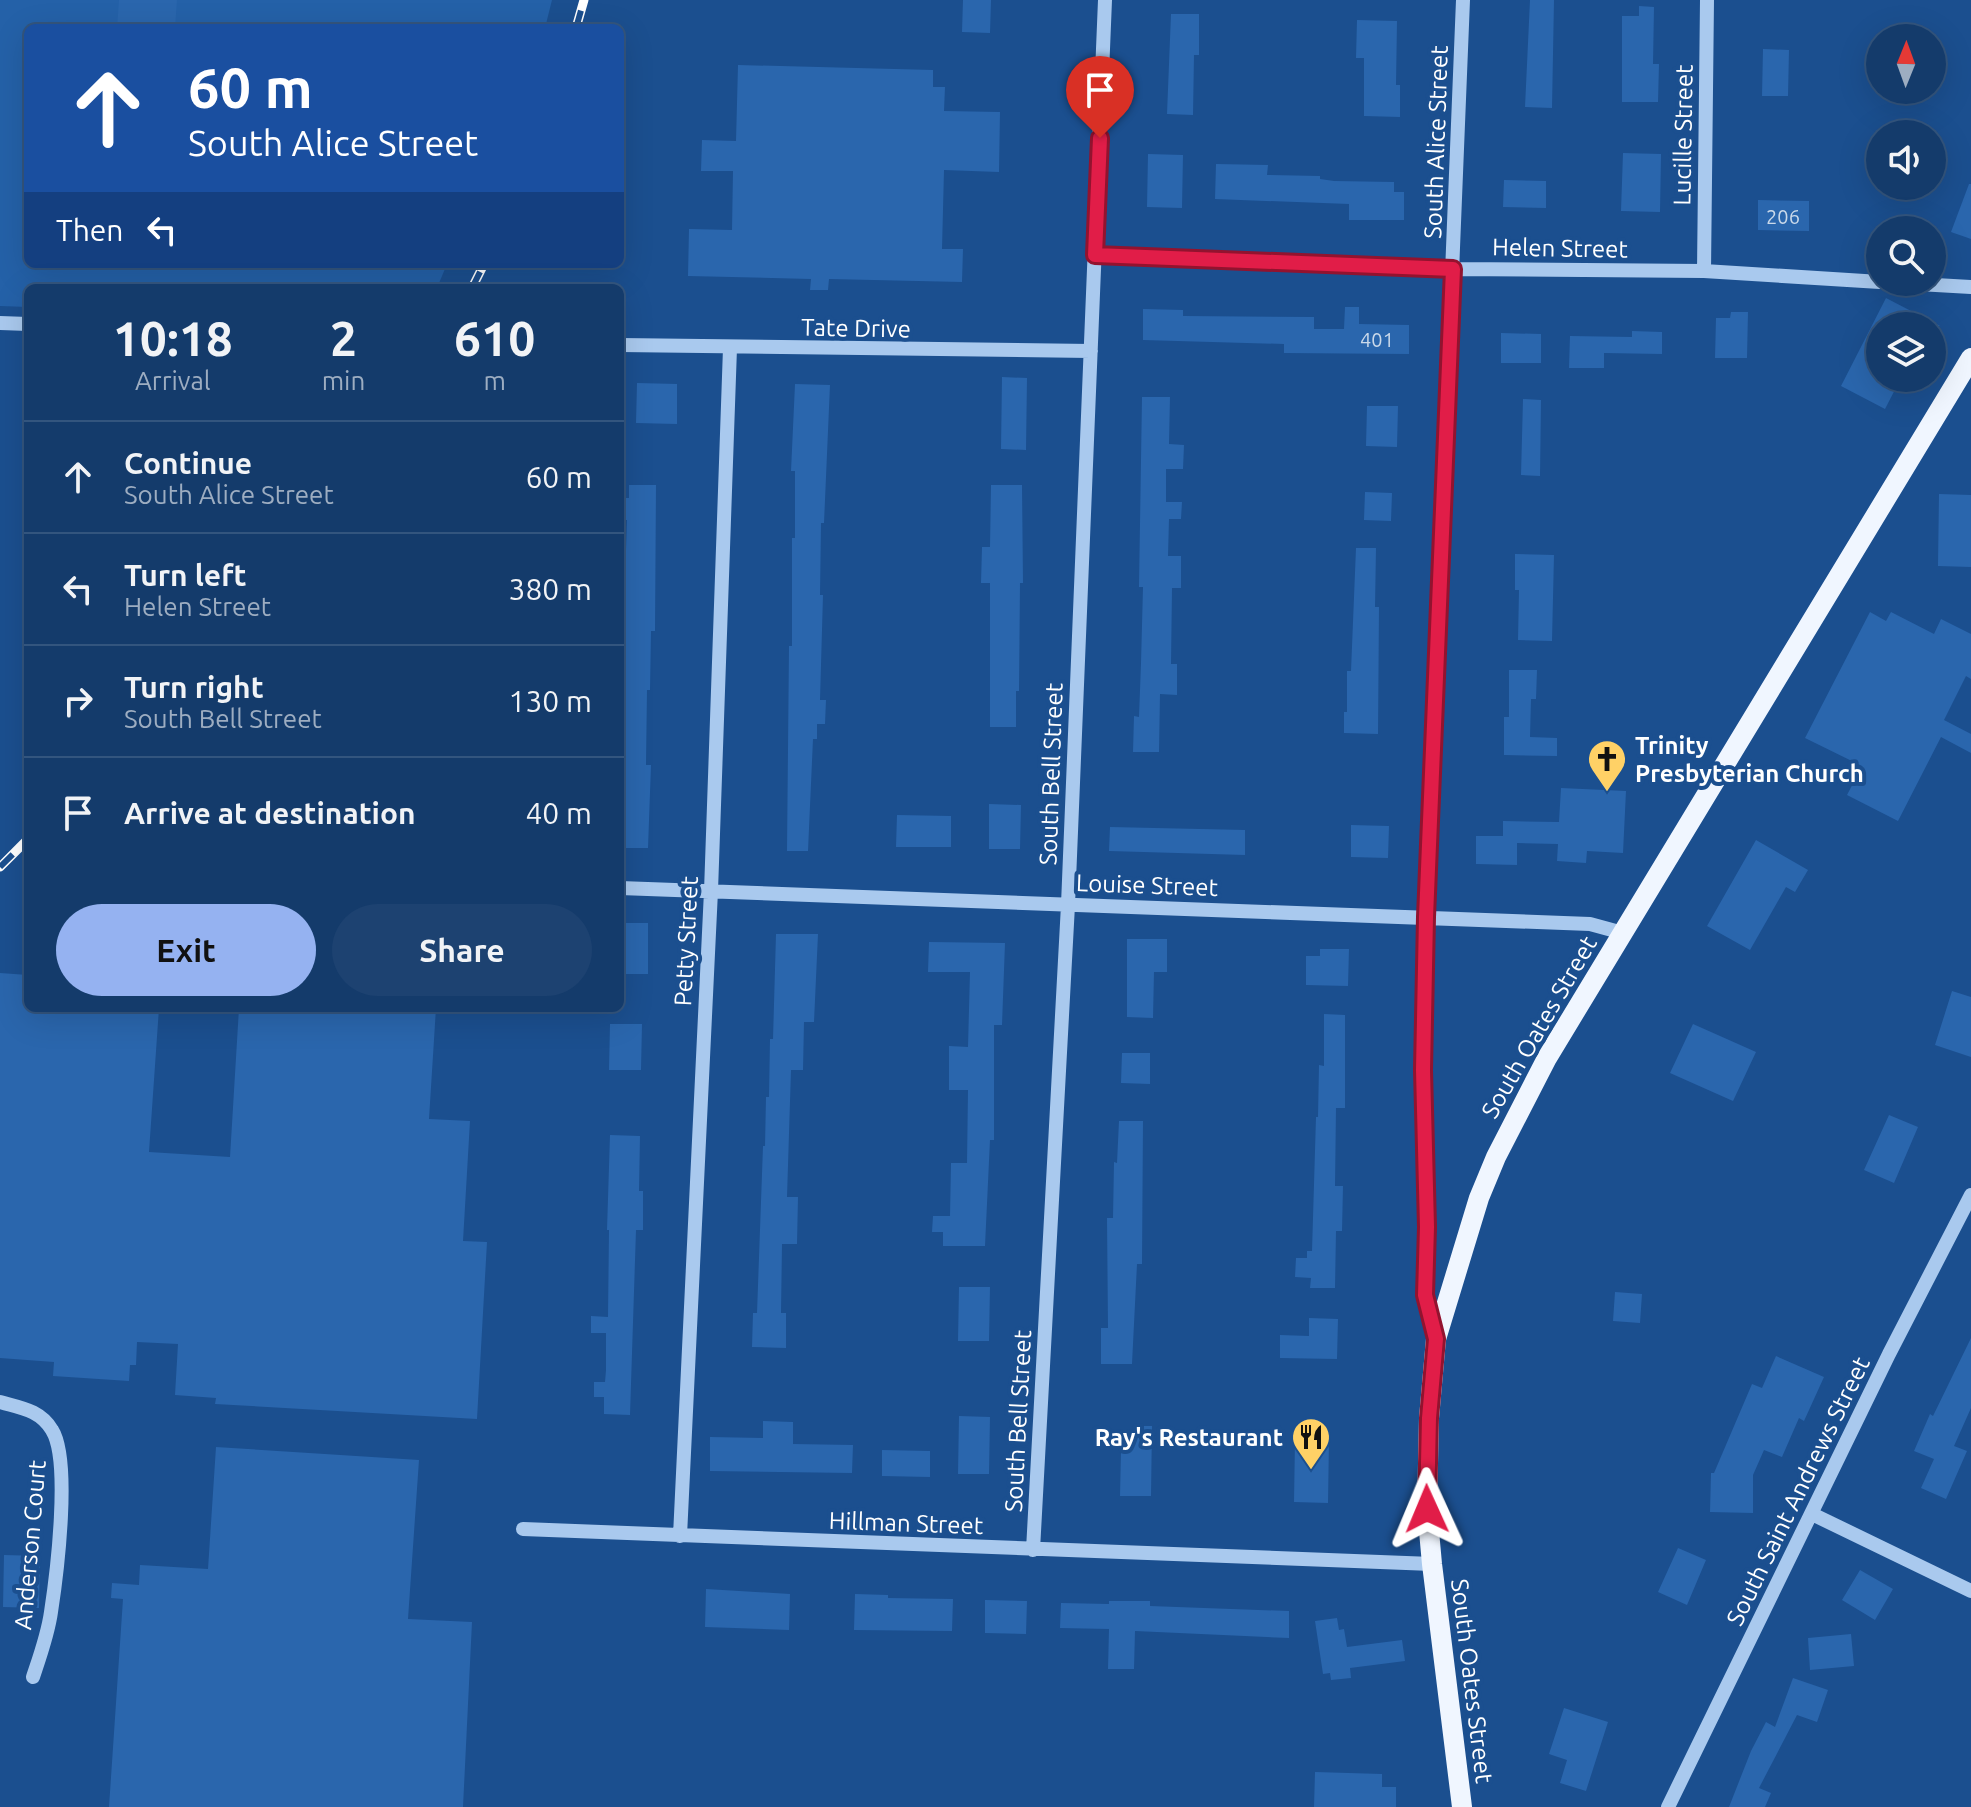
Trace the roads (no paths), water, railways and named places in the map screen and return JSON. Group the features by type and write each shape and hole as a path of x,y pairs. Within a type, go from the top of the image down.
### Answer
{"main road":[{"name":"South Oates Street","path":"1462,1807 1432,1564 1427,1464 1436,1339 1479,1198 1496,1157 1547,1058 1971,358"}],"street":[{"name":"South Bell Street","path":"1033,1550 1068,905 1105,0"},
{"name":"South Alice Street","path":"1436,1339 1425,1295 1427,1227 1423,1070 1426,917 1463,0"},
{"name":"Lucille Street","path":"1704,271 1707,0"},
{"name":"Helen Street","path":"1095,255 1453,269 1704,271 1866,281"},
{"name":"Helen Street","path":"1946,286 1971,287"},
{"path":"0,323 24,324"},
{"name":"Tate Drive","path":"624,345 1091,351"},
{"name":"Petty Street","path":"680,1536 711,891 730,348"},
{"name":"Louise Street","path":"624,888 1590,924 1623,933"},
{"name":"South Saint Andrews Street","path":"1668,1807 1971,1195"},
{"name":"Anderson Court","path":"0,1402 36,1411 52,1429 61,1452 63,1475 51,1612 33,1677"},
{"path":"1812,1514 1971,1591"},
{"name":"Hillman Street","path":"523,1529 1432,1564"}],"railway":[{"path":"577,24 584,0"},
{"path":"474,284 482,268"},
{"path":"0,867 24,843"}],"place":[{"name":"Trinity Presbyterian Church","path":"1607,793"},
{"name":"Ray's Restaurant","path":"1311,1471"}]}
